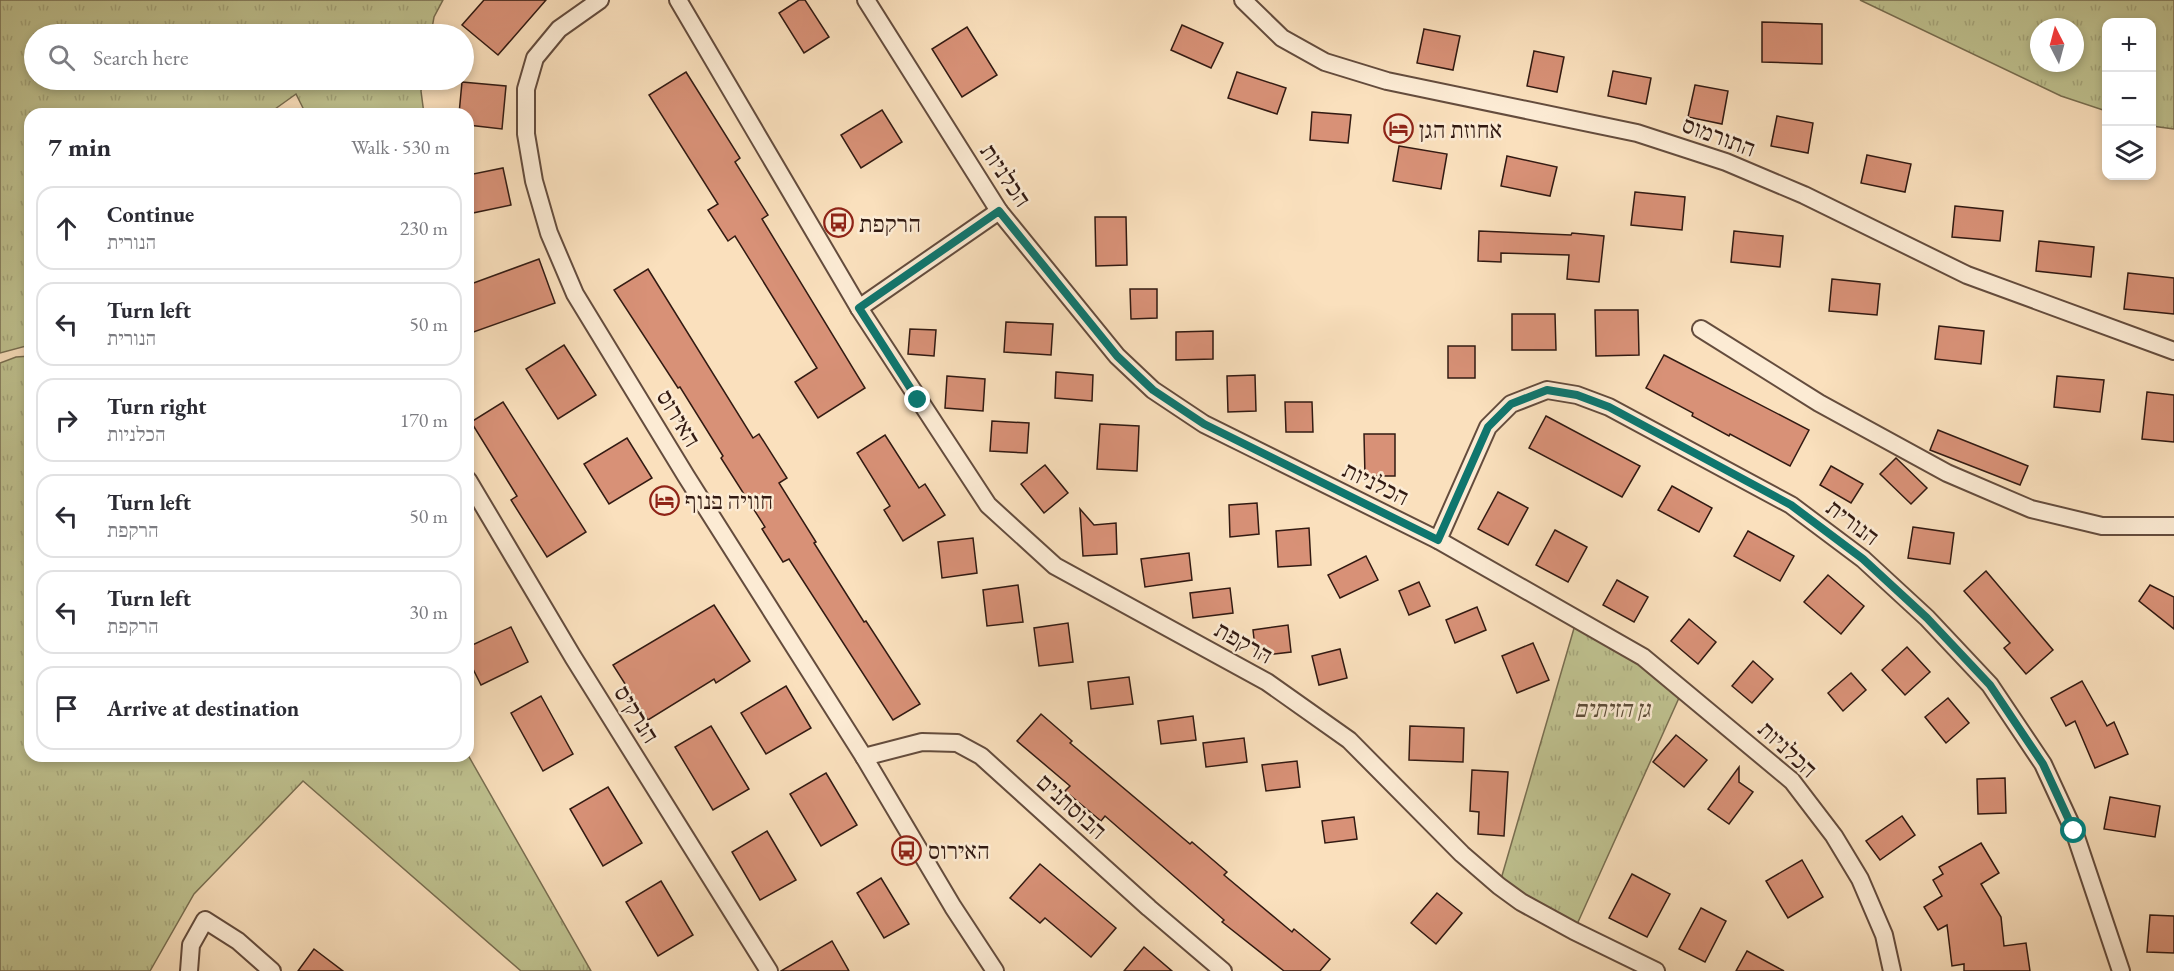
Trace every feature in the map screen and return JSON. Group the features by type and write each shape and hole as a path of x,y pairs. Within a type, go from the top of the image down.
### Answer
{"street":[{"name":"האירוס","path":"600,0 559,29 535,58 526,88 526,134 534,181 549,233 575,294 680,466 864,757 953,907 995,971"},
{"name":"הרקפת","path":"678,0 859,308 988,505 1055,566 1268,682 1349,740 1462,854 1521,902 1656,971"},
{"name":"הכלניות","path":"866,0 999,211 1117,356 1153,390 1204,424 1438,540 1643,657 1792,781 1834,836 1860,879 1884,935 1892,971"},
{"name":"התורמוס","path":"1243,0 1282,38 1325,62 1387,81 1637,133 1726,162 1804,195 1967,275 2174,351"},
{"path":"859,308 999,211"},
{"path":"1701,329 1819,403 1947,473 2031,509 2102,526 2174,526"},
{"name":"הנורית","path":"1438,540 1488,427 1511,404 1547,390 1577,395 1609,407 1791,505 1863,559 1927,618 1990,685 2043,764 2074,831 2121,971"},
{"name":"הנרקיס","path":"474,490 573,657 769,971"},
{"name":"הבוסתנים","path":"864,757 921,742 957,743 981,756 1149,908 1223,971"},
{"path":"189,971 190,945 205,920 238,941 272,971"}],"green space":[{"path":"0,0 443,0 433,24 24,24 24,90 421,90 423,108 303,108 296,94 276,108 24,108 24,347 0,353"},
{"path":"1860,0 2174,0 2174,129 2156,127 2156,18 2102,18 2102,110 2061,96"},
{"path":"24,356 24,762 472,762 591,971 521,971 303,781 194,894 150,971 0,971 0,363"},
{"name":"גן הזיתים","path":"1577,618 1683,689 1574,931 1499,886"}],"building":[{"path":"484,0 546,0 498,55 474,35 474,24 463,24"},
{"path":"799,0 805,0 829,37 804,53 779,13"},
{"path":"1762,22 1822,24 1822,64 1762,62"},
{"path":"1182,25 1223,43 1211,68 1171,50"},
{"path":"967,27 997,75 962,97 932,49"},
{"path":"1424,29 1460,36 1453,70 1417,63"},
{"path":"1534,51 1564,57 1557,92 1527,86"},
{"path":"1613,71 1651,78 1646,104 1608,96"},
{"path":"686,72 740,158 735,162 768,215 762,219 865,388 818,418 795,382 817,368 735,236 728,241 708,210 718,204 649,95"},
{"path":"1237,72 1286,88 1277,114 1228,98"},
{"path":"474,83 506,86 502,129 474,126 474,108 460,108 461,90 474,90"},
{"path":"1695,85 1728,91 1722,124 1688,117"},
{"path":"882,110 902,142 861,168 841,135"},
{"path":"1312,112 1351,115 1348,143 1310,140"},
{"path":"1777,116 1813,123 1808,153 1771,146"},
{"path":"1399,146 1447,154 1441,189 1393,181"},
{"path":"1867,155 1911,164 1905,192 1861,183"},
{"path":"1507,156 1557,167 1550,196 1501,186"},
{"path":"503,168 511,205 474,213 474,174"},
{"path":"1635,192 1685,197 1682,230 1631,225"},
{"path":"1955,206 2003,211 2000,241 1952,237"},
{"path":"1095,217 1126,217 1127,265 1096,266"},
{"path":"1479,231 1604,236 1599,282 1567,279 1569,255 1501,253 1501,262 1478,261"},
{"path":"1734,231 1783,236 1780,267 1731,262"},
{"path":"2039,241 2094,247 2091,277 2036,271"},
{"path":"539,259 555,303 474,332 474,283"},
{"path":"648,269 753,438 759,434 787,478 779,483 816,542 814,543 920,704 893,720 789,559 783,562 762,529 765,527 721,458 723,456 680,387 678,388 614,290"},
{"path":"2128,273 2174,278 2174,314 2124,309"},
{"path":"1832,279 1880,284 1877,315 1829,311"},
{"path":"1130,289 1157,289 1157,318 1131,319"},
{"path":"1595,310 1638,310 1639,355 1596,356"},
{"path":"1512,314 1555,314 1556,350 1512,350"},
{"path":"1006,322 1053,324 1051,355 1004,352"},
{"path":"1939,326 1984,331 1981,364 1935,359"},
{"path":"910,329 936,330 934,356 908,354"},
{"path":"1213,331 1213,359 1176,360 1176,332"},
{"path":"564,345 596,395 558,419 526,369"},
{"path":"1448,346 1475,346 1475,378 1448,378"},
{"path":"1664,355 1809,430 1790,466 1692,416 1693,413 1646,388"},
{"path":"1056,372 1093,375 1092,401 1055,398"},
{"path":"1255,375 1256,411 1228,412 1227,376"},
{"path":"947,376 985,379 983,411 945,408"},
{"path":"2057,376 2104,380 2100,412 2054,407"},
{"path":"2147,392 2174,395 2174,442 2142,439"},
{"path":"503,402 586,532 547,557 511,500 517,496 474,427 474,420"},
{"path":"1285,402 1312,402 1313,432 1286,432"},
{"path":"1546,416 1640,466 1622,497 1529,448"},
{"path":"992,421 1029,423 1027,453 990,451"},
{"path":"1100,424 1139,426 1137,471 1097,469"},
{"path":"1938,430 2028,466 2020,485 1930,450"},
{"path":"1364,434 1395,434 1395,476 1365,476"},
{"path":"885,435 919,488 925,484 945,515 903,541 884,510 890,506 857,453"},
{"path":"627,438 652,478 609,504 584,464"},
{"path":"1896,458 1927,488 1911,504 1880,474"},
{"path":"1045,465 1068,493 1044,513 1021,484"},
{"path":"1831,466 1863,484 1851,503 1820,485"},
{"path":"1672,486 1712,508 1699,532 1658,510"},
{"path":"1498,492 1528,508 1508,545 1478,529"},
{"path":"1257,503 1259,534 1230,537 1229,505"},
{"path":"1080,509 1094,525 1116,523 1117,554 1083,556"},
{"path":"1913,527 1954,533 1950,564 1908,558"},
{"path":"1309,528 1311,565 1278,567 1276,531"},
{"path":"1555,530 1587,547 1568,582 1536,565"},
{"path":"1748,531 1794,556 1780,581 1734,556"},
{"path":"973,538 977,573 942,578 938,542"},
{"path":"1189,553 1192,580 1145,587 1141,559"},
{"path":"1366,556 1378,580 1340,598 1328,575"},
{"path":"1986,571 2053,650 2026,674 2004,648 2010,643 1964,591"},
{"path":"1828,575 1864,606 1841,634 1804,602"},
{"path":"1617,580 1648,597 1634,622 1603,605"},
{"path":"1419,582 1430,606 1409,615 1399,591"},
{"path":"1018,585 1023,622 987,626 983,590"},
{"path":"2150,585 2174,597 2174,629 2139,601"},
{"path":"1230,588 1233,613 1193,618 1190,593"},
{"path":"714,605 750,661 716,683 714,679 648,720 613,665"},
{"path":"1477,607 1486,630 1455,643 1446,620"},
{"path":"1689,619 1716,642 1698,664 1671,641"},
{"path":"1068,623 1073,662 1039,666 1034,628"},
{"path":"1288,625 1291,652 1256,656 1253,630"},
{"path":"511,627 528,662 481,685 474,671 474,644"},
{"path":"1533,643 1549,680 1517,693 1502,656"},
{"path":"1907,647 1930,672 1905,695 1882,670"},
{"path":"1340,649 1347,678 1319,685 1312,656"},
{"path":"1753,661 1773,679 1752,703 1732,686"},
{"path":"1851,673 1866,690 1843,711 1828,693"},
{"path":"1129,677 1133,704 1091,709 1088,682"},
{"path":"2082,681 2107,726 2114,722 2128,754 2095,768 2075,721 2066,726 2051,698"},
{"path":"786,686 811,728 766,754 741,713"},
{"path":"541,696 573,754 543,771 511,713"},
{"path":"1948,698 1969,723 1946,743 1925,717"},
{"path":"1041,714 1072,741 1070,743 1190,844 1192,842 1227,872 1224,875 1292,932 1294,929 1330,959 1320,971 1284,971 1222,922 1224,920 1105,816 1101,821 1065,791 1070,786 1017,741"},
{"path":"1193,716 1196,740 1161,744 1158,721"},
{"path":"711,726 749,789 713,810 675,747"},
{"path":"1410,726 1464,728 1463,762 1409,760"},
{"path":"1676,735 1707,760 1684,787 1653,762"},
{"path":"1244,738 1247,762 1206,767 1203,743"},
{"path":"1297,761 1300,787 1266,791 1262,765"},
{"path":"1739,767 1739,782 1753,792 1729,824 1708,809"},
{"path":"1472,770 1508,772 1504,836 1478,834 1479,812 1470,811"},
{"path":"826,773 857,825 821,846 790,794"},
{"path":"2005,778 2006,813 1978,814 1977,779"},
{"path":"608,787 642,843 603,866 570,809"},
{"path":"2110,797 2160,806 2155,837 2104,829"},
{"path":"1902,816 1915,835 1880,860 1866,841"},
{"path":"1354,817 1357,839 1325,843 1322,821"},
{"path":"767,831 796,880 760,900 732,852"},
{"path":"1981,843 1999,873 1981,884 2001,917 2004,946 2026,943 2030,971 1964,971 1964,964 1952,966 1947,925 1938,930 1924,907 1942,896 1933,880 1943,874 1939,867"},
{"path":"1802,860 1823,897 1788,918 1766,881"},
{"path":"1040,864 1116,928 1091,957 1045,918 1040,923 1010,898"},
{"path":"1632,874 1670,894 1647,937 1609,918"},
{"path":"881,878 909,924 884,938 857,893"},
{"path":"661,881 693,935 658,956 626,902"},
{"path":"1437,893 1462,913 1436,944 1411,923"},
{"path":"1701,908 1726,921 1705,962 1679,949"},
{"path":"2150,915 2174,916 2174,953 2147,952"},
{"path":"832,941 849,971 781,971"},
{"path":"1144,947 1172,971 1124,971"},
{"path":"314,949 343,971 298,971"},
{"path":"1747,951 1784,971 1736,971"}],"place":[{"name":"אחוזת הגן","path":"1398,129"},
{"name":"הרקפת","path":"838,223"},
{"name":"חוויה בנוף","path":"664,500"},
{"name":"האירוס","path":"907,850"}],"route":[{"path":"918,400 859,308 999,211 1117,356 1153,390 1204,424 1438,540 1488,427 1511,404 1547,390 1577,395 1609,407 1791,505 1863,559 1927,618 1990,685 2043,764 2074,831"}]}
